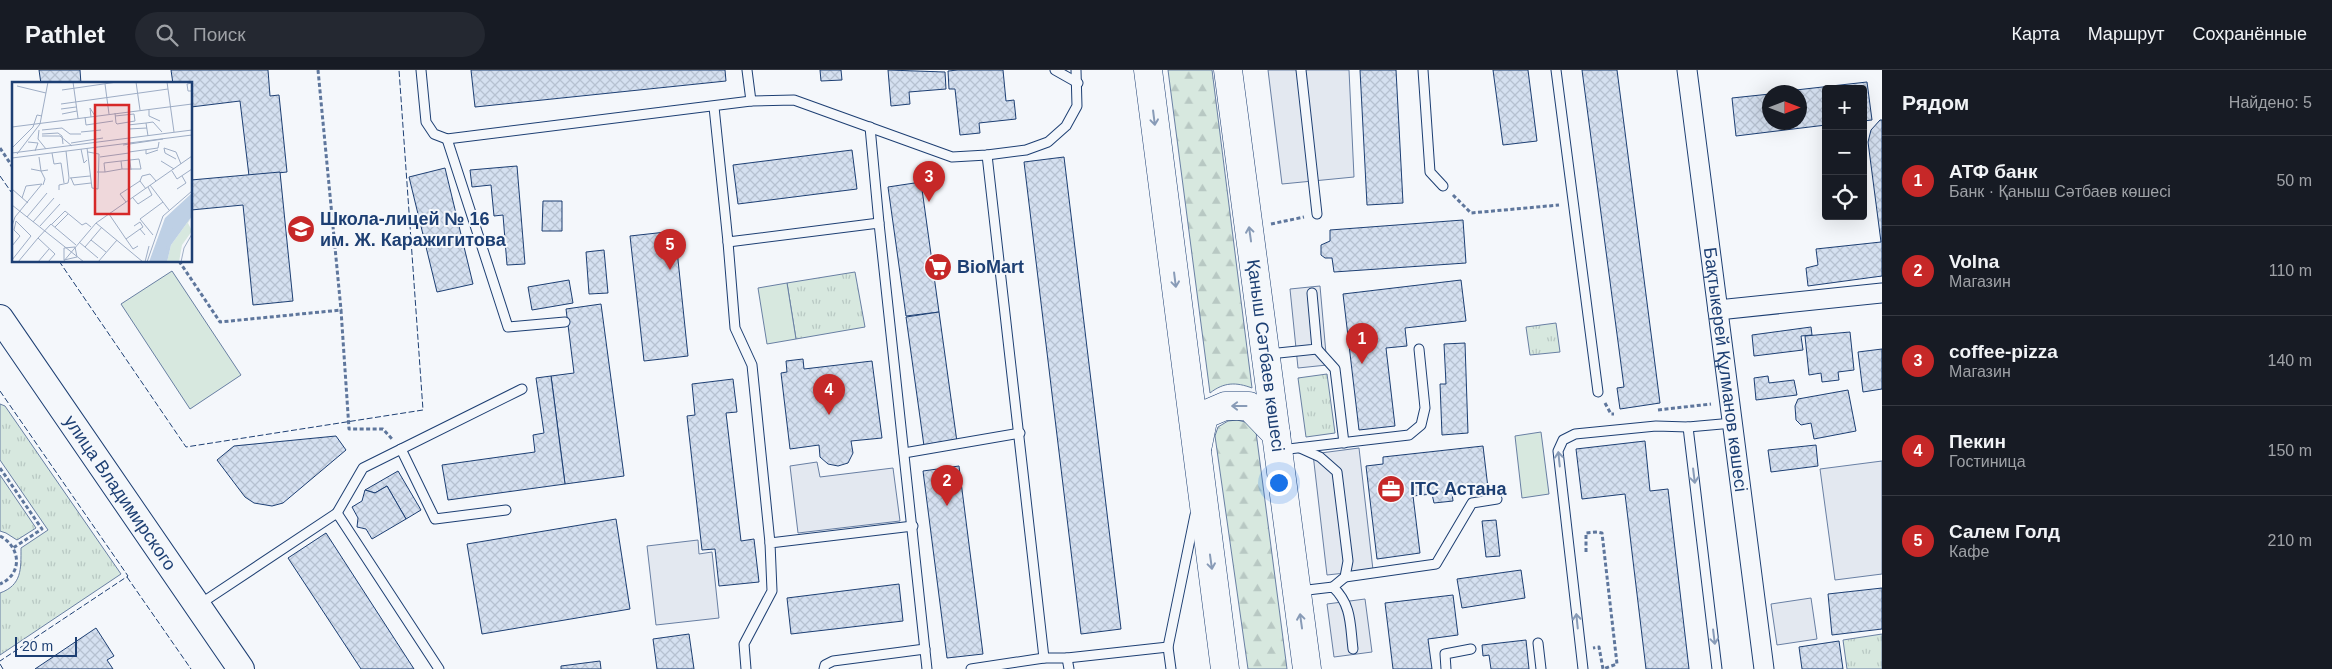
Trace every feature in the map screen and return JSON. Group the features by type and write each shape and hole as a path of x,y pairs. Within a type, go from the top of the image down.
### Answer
{"main road":[{"path":"1148,70 1225,669"},
{"name":"Қаныш Сәтбаев көшесі","path":"1228,70 1266,354 1285,444 1296,591 1307,669"},
{"path":"1197,450 1204,415 1224,406 1249,406 1285,444"}],"street":[{"name":"Бақтыкерей Құлманов көшесі","path":"1688,70 1764,669"},
{"path":"1718,310 1882,293"},
{"name":"улица Владимирского","path":"0,318 242,669"}],"lane":[{"path":"421,70 426,122 434,134 447,139 751,101 794,100 952,157 1026,150 1048,142 1066,126 1077,106 1078,83 1076,70"},
{"path":"747,70 751,101"},
{"path":"1055,70 1078,83"},
{"path":"1301,70 1317,214"},
{"path":"1423,70 1430,172 1443,186"},
{"path":"1556,70 1598,392"},
{"path":"714,107 735,328 752,365 770,544 772,591 744,644 746,669"},
{"path":"870,128 927,669"},
{"path":"447,139 508,328 565,322"},
{"path":"987,155 1044,658"},
{"path":"728,242 879,223"},
{"path":"1312,293 1318,349 1335,369 1344,443"},
{"path":"1266,354 1318,349"},
{"path":"1285,444 1344,443 1409,435 1421,425 1424,408 1419,349"},
{"path":"198,605 337,513 363,468 522,389"},
{"path":"1583,669 1558,451 1563,440 1575,434 1656,426 1688,427 1733,422"},
{"path":"1688,427 1717,669"},
{"path":"904,453 1020,433"},
{"path":"1285,444 1320,457 1337,472 1348,561 1345,578"},
{"path":"401,449 434,519 506,510"},
{"path":"1171,669 1168,647 1201,485"},
{"path":"1296,591 1333,587 1345,578 1436,564 1472,503 1497,499"},
{"path":"337,513 439,669"},
{"path":"770,544 913,526"},
{"path":"1333,587 1348,606 1353,649"},
{"path":"1538,643 1541,669"},
{"path":"971,669 1044,658 1067,658 1168,647"},
{"path":"824,669 825,665 833,661 925,649"},
{"path":"1446,669 1445,654 1471,649"},
{"path":"1067,658 1068,669"}],"path":[{"path":"318,70 341,310 349,429 383,429 401,449"},
{"path":"0,148 12,165"},
{"path":"1443,186 1471,213 1573,203"},
{"path":"1271,224 1317,214"},
{"path":"180,262 220,322 341,310"},
{"path":"1598,392 1611,414 1620,414"},
{"path":"1657,410 1731,402"},
{"path":"0,468 42,529 14,548"},
{"path":"1586,552 1586,533 1602,533 1617,664 1603,669 1599,647"},
{"path":"0,536 14,548 17,556 14,572 9,579 0,584"}],"green space":[{"path":"1168,70 1212,70 1252,388 1230,384 1215,389 1210,393"},
{"path":"172,271 241,375 190,409 121,304"},
{"path":"855,272 865,327 796,339 787,283"},
{"path":"787,283 796,339 767,344 758,288"},
{"path":"1556,323 1560,352 1530,355 1526,327"},
{"path":"1327,374 1335,433 1306,437 1298,378"},
{"path":"0,404 5,406 121,574 0,655 0,593 13,586 19,575 21,548 48,530 0,460"},
{"path":"1237,420 1249,423 1256,432 1287,669 1248,669 1215,436 1218,427 1228,421"},
{"path":"1541,432 1549,494 1522,498 1515,436"},
{"path":"0,475 36,528 17,540 0,531"},
{"path":"1882,634 1882,669 1847,669 1843,640"}],"shaded area":[{"path":"1268,70 1349,70 1354,177 1282,184"},
{"path":"1320,286 1327,365 1298,368 1290,289"},
{"path":"1359,448 1373,570 1327,575 1313,454"},
{"path":"1882,461 1882,574 1835,580 1820,469"},
{"path":"817,462 820,477 893,468 900,521 798,533 790,466"},
{"path":"698,540 699,554 712,552 719,618 656,625 647,546"},
{"path":"1811,598 1817,639 1777,645 1771,604"},
{"path":"1365,599 1372,652 1334,657 1327,604"}],"building":[{"path":"39,70 80,70 81,82 41,82"},
{"path":"171,70 268,70 270,96 279,95 287,172 249,176 240,101 192,107 192,82 173,82"},
{"path":"471,70 725,70 726,81 475,107"},
{"path":"820,70 841,70 842,80 821,81"},
{"path":"888,70 945,72 946,89 909,92 910,104 891,106"},
{"path":"1003,70 1006,101 1014,100 1016,119 979,123 980,133 960,135 955,89 949,89 948,71"},
{"path":"1360,70 1396,70 1403,203 1367,205"},
{"path":"1493,70 1528,70 1537,141 1503,145"},
{"path":"1582,70 1617,70 1660,403 1620,409 1617,388 1624,387"},
{"path":"1867,82 1872,120 1867,121 1867,85 1840,85"},
{"path":"1822,87 1822,125 1807,127 1807,89"},
{"path":"1762,95 1762,130 1785,130 1736,136 1732,98"},
{"path":"1882,120 1882,276 1808,286 1806,268 1818,265 1816,249 1881,242 1868,142 1871,130"},
{"path":"852,150 857,189 738,204 733,165"},
{"path":"1064,157 1121,629 1081,634 1024,162"},
{"path":"517,166 525,264 507,265 503,215 494,216 491,185 472,187 470,170"},
{"path":"445,168 473,284 437,292 409,177"},
{"name":"Школа-лицей № 16 им. Ж. Каражигитова","path":"280,172 293,301 253,305 243,205 192,210 192,180"},
{"path":"921,182 939,312 906,316 888,187"},
{"path":"543,201 562,201 562,231 542,231"},
{"path":"1463,220 1466,263 1334,272 1332,258 1325,258 1321,255 1321,245 1330,241 1330,230"},
{"path":"675,231 688,356 644,361 630,236"},
{"path":"604,250 608,293 589,294 586,252"},
{"path":"569,280 573,303 532,310 528,287"},
{"path":"1461,280 1466,321 1405,328 1407,346 1386,348 1395,426 1359,430 1343,294"},
{"path":"601,304 624,476 565,484 551,376 574,373 566,309"},
{"path":"939,312 957,442 924,446 906,317"},
{"path":"1811,327 1812,335 1801,336 1803,350 1754,356 1752,335"},
{"path":"1850,332 1854,370 1838,372 1839,380 1822,382 1821,373 1809,375 1805,336"},
{"path":"1465,343 1468,433 1442,435 1440,384 1446,384 1444,344"},
{"path":"1882,349 1882,389 1863,392 1858,352"},
{"path":"803,359 804,369 872,361 882,438 851,441 853,453 848,463 838,466 828,464 820,457 819,445 790,449 781,373 787,372 786,361"},
{"path":"551,376 565,484 448,500 442,465 535,452 533,435 544,433 536,378"},
{"path":"1768,376 1769,383 1794,380 1797,395 1756,400 1754,378"},
{"path":"733,379 737,412 726,413 741,541 754,539 759,582 719,586 715,549 702,550 687,416 695,415 692,384"},
{"path":"1848,390 1856,431 1814,439 1811,423 1801,425 1796,420 1795,406 1798,399"},
{"path":"336,436 346,450 283,503 272,506 254,503 245,497 217,460 234,446"},
{"path":"1645,441 1650,491 1668,489 1689,669 1646,669 1625,494 1582,499 1576,449"},
{"path":"1816,445 1818,466 1771,472 1768,450"},
{"path":"1483,446 1488,488 1452,493 1453,501 1434,503 1432,494 1413,496 1420,553 1377,559 1366,466 1383,464 1383,457"},
{"path":"959,466 983,654 947,658 923,471"},
{"path":"398,471 421,510 406,519 387,486 375,493 365,490"},
{"path":"387,486 406,519 372,539 366,529 357,527 358,518 352,507 362,501 365,490 375,493"},
{"path":"616,519 630,609 482,634 467,544"},
{"path":"1496,520 1500,556 1486,557 1482,521"},
{"path":"326,533 414,669 361,669 288,558"},
{"path":"1521,570 1525,598 1462,608 1457,579"},
{"path":"899,584 903,621 791,634 787,598"},
{"path":"1882,588 1882,629 1832,635 1828,594"},
{"path":"1453,595 1458,635 1428,639 1432,669 1393,669 1385,603"},
{"path":"96,628 114,656 107,660 113,669 35,669"},
{"path":"689,634 694,669 657,669 653,639"},
{"path":"1526,640 1529,669 1491,669 1489,655 1483,656 1482,645"},
{"path":"1839,641 1843,669 1802,669 1799,647"},
{"path":"600,661 601,669 561,669 561,666"}],"fence":[{"path":"60,262 186,447 423,410 399,70"},
{"path":"0,176 12,193"},
{"path":"0,391 128,576 0,661"},
{"path":"127,577 191,669"},
{"path":"0,664 3,669"}],"place":[{"name":"coffee-pizza","path":"929,202"},
{"name":"Школа-лицей № 16 им. Ж. Каражигитова","path":"301,229"},
{"name":"BioMart","path":"938,267"},
{"name":"Салем Голд","path":"670,270"},
{"name":"АТФ банк","path":"1362,364"},
{"name":"Пекин","path":"829,415"},
{"name":"ITC Астана","path":"1391,489"},
{"name":"Volna","path":"947,506"}]}
